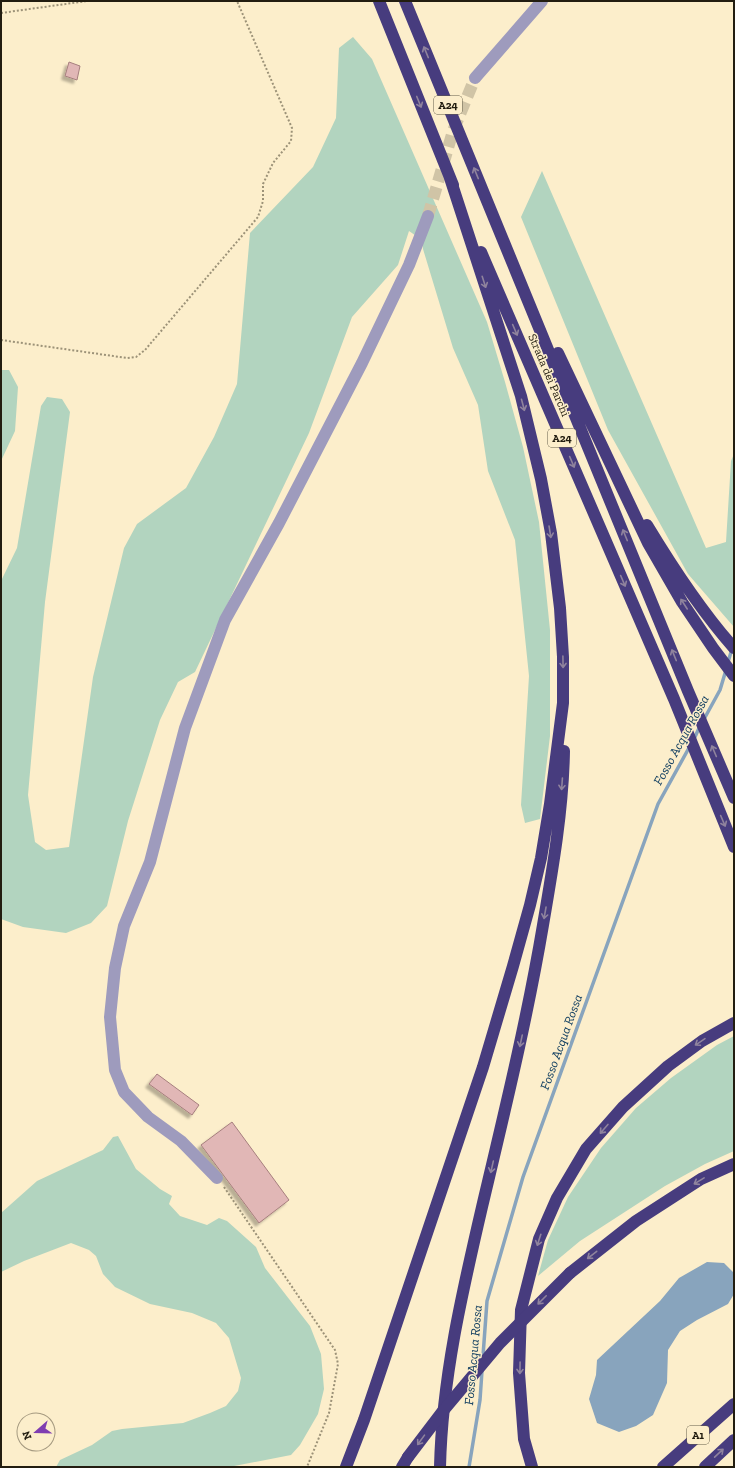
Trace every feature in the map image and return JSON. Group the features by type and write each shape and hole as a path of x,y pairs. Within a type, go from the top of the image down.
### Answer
{"highway":[{"name":"Strada dei Parchi","path":"379,1 450,178 674,699 734,847"},
{"name":"Strada dei Parchi","path":"405,1 688,691 734,798"},
{"path":"440,1467 445,1398 454,1336 470,1259 524,1028 550,882 557,838 564,751 563,656 560,608 551,533 541,479 521,396 450,178"},
{"path":"491,209 648,542 682,602 734,676"},
{"path":"589,419 641,515 664,553 690,592 723,636 734,648"},
{"path":"346,1467 364,1420 460,1135 489,1048 510,978 541,858 563,703"},
{"path":"532,1467 524,1439 519,1373 521,1310 539,1239 557,1198 586,1149 623,1107 668,1066 702,1041 734,1023"},
{"path":"405,1462 442,1411 500,1343 570,1273 636,1221 701,1179 734,1164"},
{"name":"A1","path":"663,1467 734,1404"},
{"name":"A1","path":"705,1467 734,1440"}],"lane":[{"path":"475,78 542,1"},
{"path":"217,1178 181,1142 148,1117 124,1092 115,1070 110,1017 115,968 122,933 150,862 185,728 225,620 279,523 362,363 409,265 428,216"}],"path":[{"path":"1,13 87,1"},
{"path":"1,340 127,358 136,356 145,350 258,217 263,201 263,184 273,163 290,141 292,128 237,1"},
{"path":"217,1178 335,1350 338,1364 329,1413 307,1467"}],"green space":[{"path":"353,37 372,59 487,322 523,447 539,522 550,630 550,736 540,819 525,823 521,805 529,676 515,540 488,471 478,405 453,348 423,249 422,240 409,231 398,265 352,317 309,433 195,672 178,682 160,720 128,821 107,906 91,923 66,933 23,927 1,919 1,581 17,548 41,406 47,397 62,399 70,412 45,602 28,795 35,842 46,850 69,847 93,677 124,548 137,524 186,488 214,437 237,384 250,233 313,167 336,118 339,48"},
{"path":"542,171 706,548 726,542 731,461 734,454 734,627 688,574 608,430 521,217"},
{"path":"2,370 9,370 18,387 15,431 1,461"},
{"path":"734,1036 734,1151 705,1164 665,1186 580,1241 538,1276 548,1240 568,1197 601,1148 636,1108 671,1078 717,1045"},
{"path":"118,1136 136,1169 160,1189 172,1196 169,1204 180,1216 207,1225 219,1218 227,1221 256,1247 265,1268 310,1326 321,1354 324,1389 318,1414 300,1445 291,1455 229,1467 56,1467 60,1460 92,1445 112,1431 183,1423 226,1406 238,1391 241,1378 229,1338 216,1323 192,1313 150,1304 115,1287 103,1274 96,1256 89,1250 71,1243 24,1261 1,1272 1,1213 37,1181 103,1150 113,1137"}],"water":[{"path":"707,1262 724,1263 734,1273 734,1294 728,1304 697,1320 680,1331 668,1350 667,1383 653,1415 636,1426 619,1432 597,1423 589,1399 596,1375 597,1360 660,1301 679,1278"}],"building":[{"path":"69,62 80,66 77,80 65,76"},
{"path":"157,1074 199,1105 192,1115 149,1084"},
{"path":"232,1122 289,1200 259,1223 201,1145"}],"waterway":[{"name":"Fosso Acqua Rossa","path":"728,662 732,649"},
{"name":"Fosso Acqua Rossa","path":"703,721 720,690 726,670"},
{"name":"Fosso Acqua Rossa","path":"694,739 700,726"},
{"name":"Fosso Acqua Rossa","path":"483,1356 487,1301 523,1177 658,804 690,746"},
{"name":"Fosso Acqua Rossa","path":"469,1467 480,1400 482,1371"}],"tunnel":[{"path":"428,216 453,131 475,78"}]}
